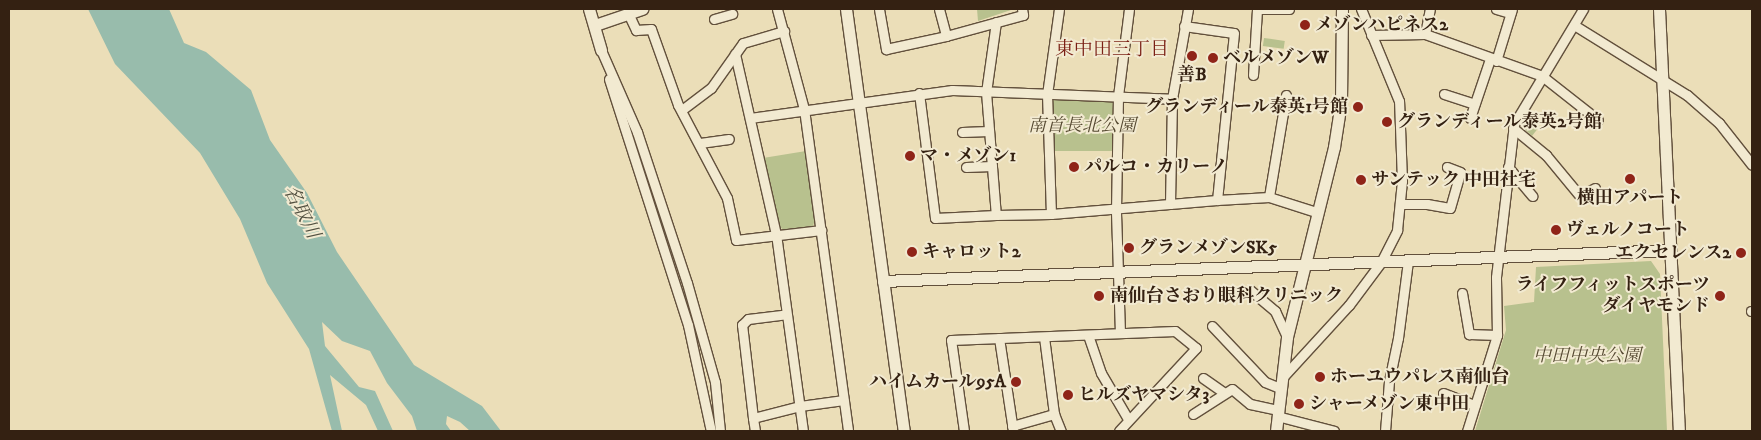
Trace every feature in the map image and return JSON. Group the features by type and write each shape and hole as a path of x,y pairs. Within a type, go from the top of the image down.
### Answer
{"street":[{"path":"589,9 595,25 600,50 688,324 711,431"},
{"path":"595,25 642,9"},
{"path":"777,9 804,109 848,431"},
{"path":"846,9 904,431"},
{"path":"879,9 886,49 946,36 1023,15 1022,9"},
{"path":"939,9 946,36"},
{"path":"1051,214 1047,94 1059,9"},
{"path":"1120,333 1116,211 1118,96 1128,9"},
{"path":"1170,204 1172,99 1188,9"},
{"path":"1253,75 1257,9 1289,9"},
{"path":"1276,431 1287,337 1316,212 1334,147 1341,102 1342,9"},
{"path":"1281,383 1349,305 1381,262 1397,230 1400,204 1399,101 1360,9"},
{"path":"1422,34 1430,9"},
{"path":"1470,118 1511,11 1496,9"},
{"path":"1467,431 1497,335 1496,277 1513,128 1583,9"},
{"path":"1659,9 1679,431"},
{"path":"628,13 636,30 651,29 683,109 727,198 736,240 822,230"},
{"path":"714,19 733,15"},
{"path":"996,22 986,92 996,215"},
{"path":"1574,25 1688,95 1720,123 1752,165"},
{"path":"1184,26 1234,33 1216,200"},
{"path":"683,109 711,88 743,43 784,31"},
{"path":"1371,35 1422,34 1542,76 1598,120"},
{"path":"600,50 637,132 687,283 715,382 720,431"},
{"path":"735,54 776,234 803,431"},
{"path":"750,118 859,101 952,90 1172,99"},
{"path":"919,93 935,218 1116,211 1170,204 1269,197 1316,212"},
{"path":"1444,94 1474,104"},
{"path":"1269,197 1286,95"},
{"path":"1513,128 1546,155 1580,196 1595,188"},
{"path":"962,132 989,130"},
{"path":"700,143 729,139"},
{"path":"966,167 992,166"},
{"path":"1400,204 1450,208 1460,172 1447,167"},
{"path":"1508,167 1532,196"},
{"path":"883,281 1671,250"},
{"path":"1385,431 1389,381 1398,338 1408,260"},
{"path":"1250,290 1275,311 1287,337"},
{"path":"1462,294 1466,330 1470,334 1497,335"},
{"path":"755,431 742,325 748,319 786,314"},
{"path":"1212,326 1265,382 1281,383"},
{"path":"964,431 951,340 1175,331 1196,348 1128,419 1119,431"},
{"path":"1088,335 1101,373 1128,419"},
{"path":"1044,337 1054,414 1061,431"},
{"path":"999,338 1013,428 1054,414"},
{"path":"1203,378 1223,392"},
{"path":"1193,414 1223,392 1232,389 1250,404 1334,431"},
{"path":"1443,393 1475,405"},
{"path":"753,418 800,406 844,400"}],"green space":[{"path":"977,9 1014,9 978,21"},
{"path":"1264,38 1285,41 1284,49 1263,46"},
{"name":"南首長北公園","path":"1051,100 1113,100 1113,151 1051,151"},
{"path":"1523,116 1539,127 1532,136 1519,124"},
{"path":"806,151 815,219 813,226 784,230 778,226 763,158"},
{"name":"中田中央公園","path":"1651,261 1660,274 1667,431 1475,431 1506,330 1504,306 1534,302 1536,267"}],"water":[{"name":"名取川","path":"88,9 169,9 184,43 206,52 251,90 270,140 307,193 337,252 414,365 482,406 501,431 470,431 460,422 447,416 446,424 451,431 417,431 412,416 387,383 370,351 342,341 322,322 325,346 359,387 375,391 393,431 378,431 366,405 330,375 342,431 332,431 309,349 267,283 240,219 200,153 115,64"}],"place":[{"name":"メゾンハピネス2","path":"1305,25"},
{"name":"善B","path":"1192,56"},
{"name":"ベルメゾンW","path":"1213,58"},
{"name":"グランディール泰英1号館","path":"1358,107"},
{"name":"グランディール泰英2号館","path":"1387,122"},
{"name":"マ・メゾン1","path":"910,156"},
{"name":"パルコ・カリーノ","path":"1074,167"},
{"name":"横田アパート","path":"1630,179"},
{"name":"サンテック 中田社宅","path":"1361,180"},
{"name":"ヴェルノコート","path":"1556,230"},
{"name":"グランメゾンSK5","path":"1129,248"},
{"name":"キャロット2","path":"912,252"},
{"name":"エクセレンス2","path":"1741,253"},
{"name":"南仙台さおり眼科クリニック","path":"1099,296"},
{"name":"ライフフィットスポーツ ダイヤモンド","path":"1720,296"},
{"name":"ホーユウパレス南仙台","path":"1320,377"},
{"name":"ハイムカール95A","path":"1016,382"},
{"name":"ヒルズヤマシタ3","path":"1068,395"},
{"name":"シャーメゾン東中田","path":"1299,404"}],"district":[{"name":"東中田三丁目","path":"1112,50"}]}
